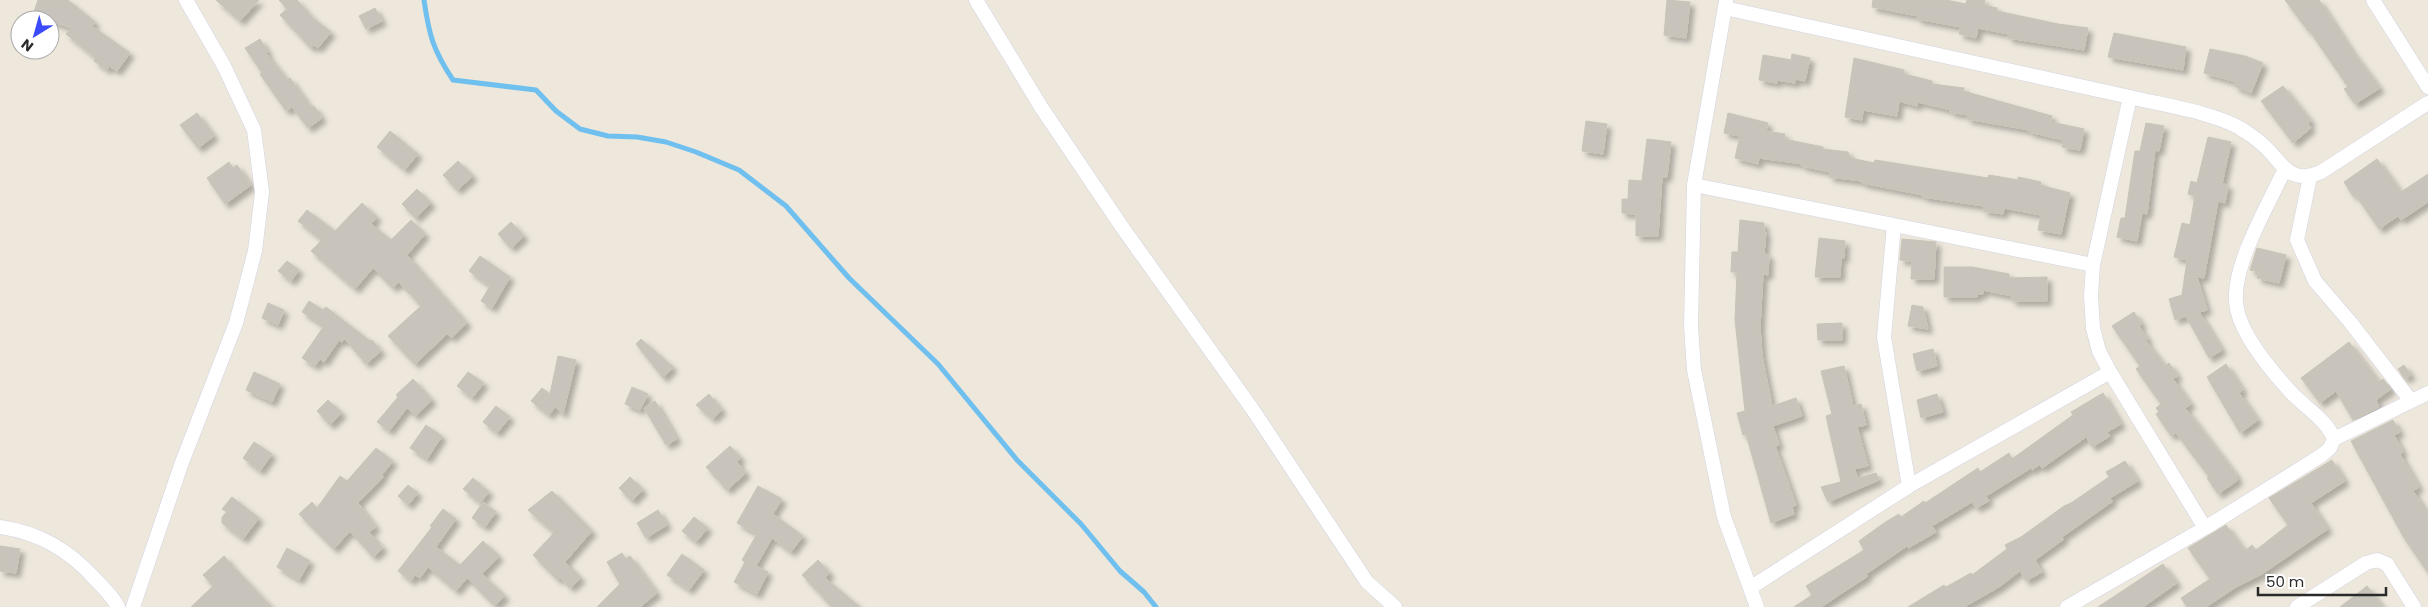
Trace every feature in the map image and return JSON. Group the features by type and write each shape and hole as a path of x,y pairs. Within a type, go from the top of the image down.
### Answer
{"street":[{"path":"132,607 181,465 236,323 254,251 262,192 254,130 224,66 186,0"},
{"path":"976,0 1041,107 1122,228 1253,410 1367,582 1395,607"},
{"path":"2373,0 2428,87"},
{"path":"1757,607 1724,517 1694,370 1691,287 1694,185 1726,4 2215,118 2239,128 2262,144 2285,169 2297,177 2310,177 2428,103"},
{"path":"2130,97 2094,265 2090,296 2093,328 2099,351 2110,372 2205,528"},
{"path":"2285,169 2247,252 2238,282 2236,302 2241,320 2255,346 2271,369 2290,392 2330,429 2334,439"},
{"path":"2310,177 2297,240 2315,281 2351,323 2411,401"},
{"path":"1694,185 2094,265"},
{"path":"1894,225 1884,337 1909,486"},
{"path":"1750,588 1909,486 2110,372"},
{"path":"2067,607 2205,528 2322,455 2330,448 2334,439 2428,393"},
{"path":"0,527 39,536 63,549 82,564 118,607"},
{"path":"2297,607 2366,562 2377,560 2387,564 2414,607"}],"building":[{"path":"38,0 68,0 95,22 92,26 130,53 117,71 109,66 107,70 94,61 96,58 66,34 71,28 60,24 60,10 35,10"},
{"path":"216,0 259,0 240,21"},
{"path":"279,0 297,0 313,18 331,32 318,48 313,45 311,48 280,15 287,9"},
{"path":"1667,0 1690,2 1686,38 1664,35"},
{"path":"1873,0 1946,0 1966,4 1967,0 1985,0 1984,5 1997,8 1997,11 2058,24 2088,28 2084,50 2008,38 2009,34 1978,28 1976,38 1959,34 1961,27 1917,19 1918,16 1872,7"},
{"path":"2285,0 2319,0 2352,51 2380,88 2355,104 2344,89 2348,87 2309,30"},
{"path":"375,8 382,21 366,29 359,16"},
{"path":"2114,33 2186,47 2183,70 2108,57"},
{"path":"260,39 268,52 266,53 287,80 290,78 311,108 314,106 322,118 308,128 292,107 286,111 260,74 262,73 245,48"},
{"path":"2210,49 2245,56 2263,63 2251,93 2234,86 2236,82 2204,73"},
{"path":"1792,54 1810,58 1805,81 1796,79 1795,83 1777,80 1777,83 1759,80 1763,55 1791,60"},
{"path":"1854,58 1904,70 1904,74 1932,81 1932,84 1964,88 1963,91 2052,116 2051,122 2084,129 2080,150 2062,147 2063,140 2029,132 2029,130 1967,119 1968,115 1950,112 1951,110 1918,102 1917,106 1899,101 1897,116 1863,110 1862,120 1845,117"},
{"path":"2283,86 2311,121 2308,124 2311,128 2293,143 2261,101"},
{"path":"197,113 214,136 198,148 180,125"},
{"path":"1728,113 1768,123 1766,131 1785,134 1784,139 1823,147 1823,149 1848,152 1850,158 1874,163 1875,160 1988,178 1989,175 2018,180 2018,177 2041,182 2040,185 2070,193 2061,234 2038,230 2041,215 2004,208 2003,214 1983,211 1984,206 1923,197 1923,195 1862,183 1862,181 1829,177 1830,172 1802,166 1803,164 1759,158 1758,164 1735,158 1740,136 1724,133"},
{"path":"1586,121 1607,124 1603,154 1582,151"},
{"path":"2146,123 2164,126 2159,151 2155,150 2147,214 2142,213 2137,241 2117,237 2121,218 2125,218 2135,151 2140,151"},
{"path":"390,131 418,154 405,170 377,147"},
{"path":"2208,137 2231,142 2222,184 2228,185 2225,203 2218,201 2204,278 2197,277 2207,310 2199,312 2222,350 2209,358 2186,316 2175,320 2169,299 2182,295 2187,260 2174,257 2182,223 2190,225 2195,196 2188,194 2191,181 2197,183"},
{"path":"1647,139 1671,142 1667,177 1662,177 1658,236 1636,236 1636,214 1622,213 1622,199 1628,199 1629,180 1642,181"},
{"path":"2377,159 2401,192 2428,174 2428,202 2401,220 2398,216 2379,229 2355,194 2353,196 2344,182"},
{"path":"458,161 473,176 457,190 443,175"},
{"path":"229,162 233,168 237,165 251,185 225,204 207,178"},
{"path":"417,189 431,203 416,218 402,204"},
{"path":"362,203 377,217 371,224 391,240 411,220 425,234 407,255 467,323 451,338 447,334 415,364 388,336 421,306 399,282 393,288 373,268 355,289 311,251 322,240 298,221 307,210 335,231"},
{"path":"1740,220 1764,223 1764,231 1766,232 1764,254 1769,255 1768,275 1763,274 1760,327 1762,355 1772,406 1796,398 1802,416 1773,426 1779,445 1775,446 1796,505 1792,507 1794,514 1771,523 1746,434 1743,435 1737,413 1745,411 1735,320 1737,272 1731,272 1732,252 1738,252"},
{"path":"511,222 524,236 511,248 498,234"},
{"path":"1819,238 1845,241 1844,258 1841,258 1840,277 1815,277"},
{"path":"1902,239 1936,242 1934,279 1911,279 1912,261 1900,260"},
{"path":"2257,248 2286,255 2279,283 2257,278 2259,272 2250,270"},
{"path":"480,256 510,277 492,308 481,301 490,286 469,271"},
{"path":"287,261 299,270 291,281 278,271"},
{"path":"1944,267 1972,267 2009,274 2009,278 2047,277 2047,301 2012,301 2012,296 1983,290 1983,294 1977,294 1977,297 1944,297"},
{"path":"309,301 323,310 326,307 370,341 372,340 381,351 366,364 345,339 342,342 339,340 324,362 320,359 315,366 302,358 324,326 302,312"},
{"path":"268,303 284,310 278,325 262,318"},
{"path":"1912,305 1923,307 1928,329 1908,326"},
{"path":"2134,312 2142,324 2139,326 2148,339 2146,341 2165,366 2169,363 2178,376 2173,379 2191,404 2185,408 2235,473 2238,480 2218,494 2207,478 2209,477 2176,433 2171,436 2156,414 2159,412 2156,408 2161,404 2136,369 2140,366 2112,326"},
{"path":"1842,323 1842,340 1818,340 1817,324"},
{"path":"641,339 673,367 663,378 636,344"},
{"path":"2349,342 2379,382 2383,379 2391,389 2376,400 2379,407 2353,420 2336,391 2320,403 2301,378"},
{"path":"1933,349 1937,366 1917,371 1913,354"},
{"path":"558,356 576,360 563,414 555,407 549,415 531,401 542,388 550,394"},
{"path":"2226,364 2243,390 2239,393 2258,420 2240,433 2207,377"},
{"path":"2404,365 2411,375 2405,379 2398,369"},
{"path":"1844,366 1853,406 1861,404 1866,425 1857,427 1868,466 1854,469 1858,478 1876,473 1879,480 1828,502 1821,487 1841,482 1826,416 1832,414 1821,371"},
{"path":"254,372 280,384 272,402 246,390"},
{"path":"468,372 484,383 472,398 457,386"},
{"path":"413,379 432,400 415,416 407,408 389,431 377,422 398,397 396,395"},
{"path":"632,387 648,394 640,410 625,404"},
{"path":"2103,393 2121,424 2107,432 2110,436 2092,447 2086,437 2042,468 2039,465 2032,470 2031,468 1986,496 1989,501 1976,508 1972,502 1932,526 1936,532 1908,548 1907,546 1866,574 1868,576 1821,607 1794,607 1812,595 1806,586 1864,550 1859,541 1884,523 1899,514 1901,517 1924,501 1925,503 1978,468 1980,472 2009,453 2012,459 2073,415 2071,412"},
{"path":"709,394 722,410 712,419 696,405"},
{"path":"1937,394 1943,412 1921,418 1917,400"},
{"path":"328,400 342,413 330,425 317,411"},
{"path":"655,401 677,439 666,445 644,408"},
{"path":"496,406 510,417 497,433 483,422"},
{"path":"2393,420 2400,432 2394,435 2403,452 2400,454 2419,487 2413,491 2428,514 2428,573 2404,538 2351,441"},
{"path":"426,425 442,436 427,459 410,448"},
{"path":"254,442 272,454 260,471 243,458"},
{"path":"730,446 741,458 737,462 746,473 727,490 706,467"},
{"path":"376,448 393,461 382,475 383,477 358,503 376,527 369,532 383,548 373,557 350,531 334,549 299,514 312,502 317,508 340,476 347,481"},
{"path":"2332,460 2345,481 2311,503 2328,529 2262,574 2236,587 2206,607 2187,607 2181,598 2210,579 2188,548 2226,525 2245,551 2252,545 2256,550 2288,525 2269,498"},
{"path":"2125,461 2138,481 2110,498 2113,501 2062,537 2064,539 2035,560 2042,572 2026,581 2020,571 1999,587 1964,607 1908,607 1944,585 1946,587 1971,573 1972,575 2007,549 2005,545 2021,537 2109,477 2106,472"},
{"path":"630,477 643,490 632,501 619,488"},
{"path":"473,478 489,492 480,503 463,489"},
{"path":"408,485 418,493 408,505 398,496"},
{"path":"758,486 782,499 773,514 803,536 791,552 772,538 756,566 768,572 757,594 734,582 745,562 742,560 757,534 737,523"},
{"path":"552,491 592,531 565,562 581,578 570,588 560,577 558,580 533,555 554,533 528,510"},
{"path":"232,497 259,518 243,539 222,523 222,517 227,512 222,509"},
{"path":"483,502 496,512 485,527 472,518"},
{"path":"443,509 456,519 436,547 460,565 483,541 499,556 482,574 505,596 495,606 467,578 456,591 428,567 420,578 415,575 411,581 398,571 432,527 430,526"},
{"path":"658,510 667,525 646,538 637,523"},
{"path":"694,517 708,528 696,542 682,531"},
{"path":"0,546 20,549 16,573 0,571"},
{"path":"287,548 310,561 299,580 277,567"},
{"path":"622,553 626,559 630,556 657,593 640,607 597,607 620,584 607,562"},
{"path":"682,554 704,570 689,590 667,575"},
{"path":"224,556 272,607 191,607 213,586 203,575"},
{"path":"818,560 830,573 825,578 860,607 832,607 802,575"},
{"path":"2163,564 2177,583 2143,607 2098,607"},
{"path":"2367,586 2383,607 2340,607"}],"waterway":[{"path":"424,0 436,51 453,80 536,90 556,111 580,129 608,136 637,137 666,142 696,152 739,170 786,206 849,278 938,364 1017,460 1081,524 1120,571 1144,592 1156,607"}]}
